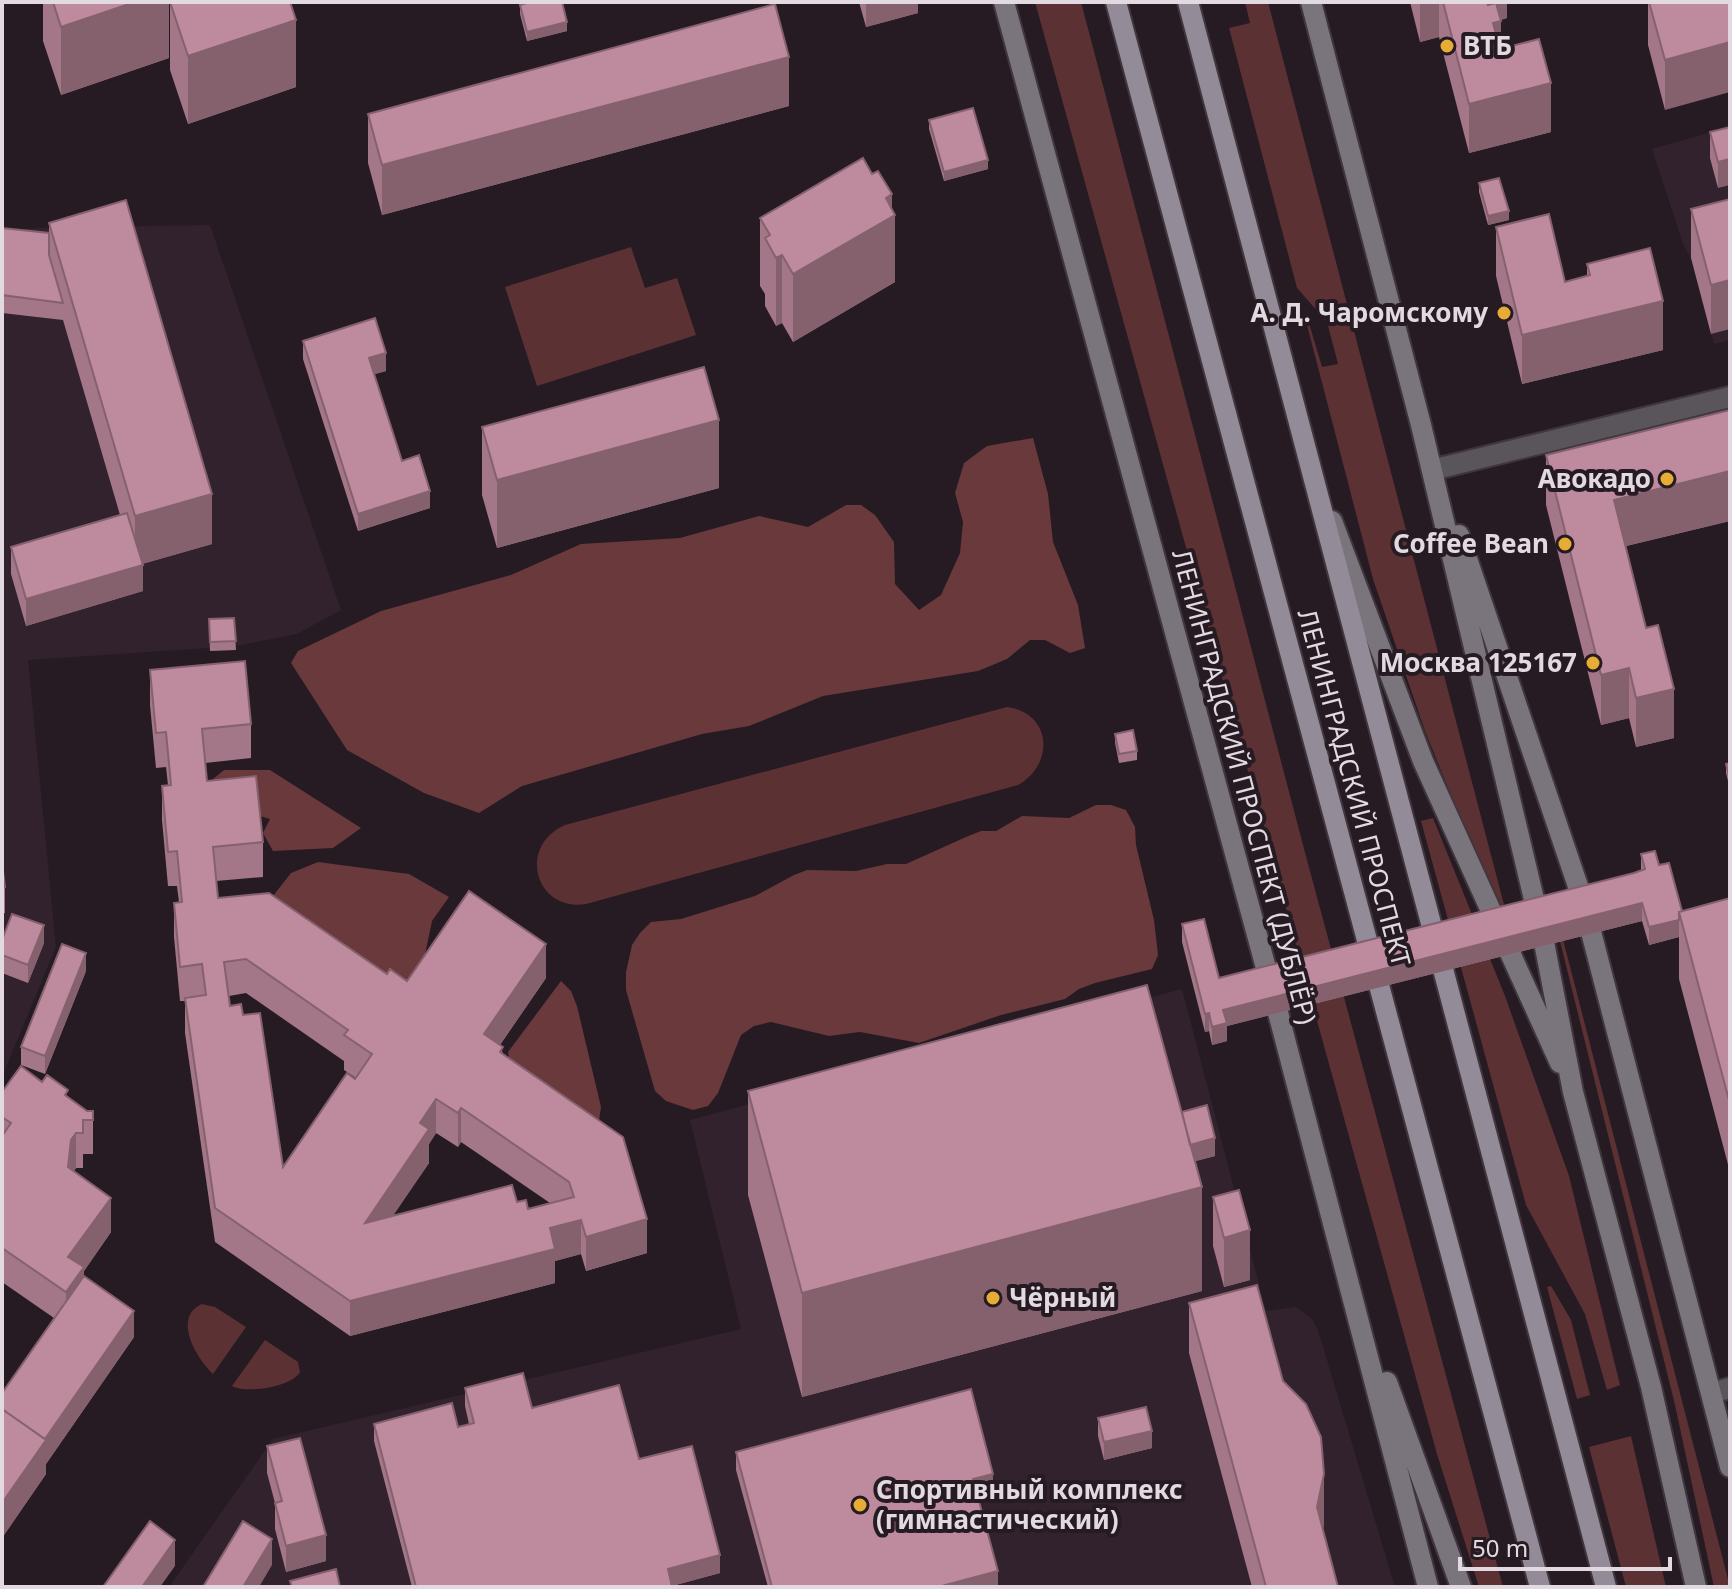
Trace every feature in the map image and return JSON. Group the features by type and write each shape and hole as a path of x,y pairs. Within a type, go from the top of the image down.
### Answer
{"main road":[{"name":"ЛЕНИНГРАДСКИЙ ПРОСПЕКТ (ДУБЛЁР)","path":"1006,2 1348,1273 1428,1587"},
{"name":"ЛЕНИНГРАДСКИЙ ПРОСПЕКТ","path":"1116,2 1540,1587"},
{"name":"ЛЕНИНГРАДСКИЙ ПРОСПЕКТ","path":"1188,2 1606,1587"},
{"path":"1311,2 1421,425 1543,937 1573,1092 1651,1387 1696,1587"},
{"path":"1421,425 1583,901 1720,1390 1730,1467"},
{"path":"1310,461 1423,761 1573,1092"},
{"path":"1348,1273 1461,1587"}],"street":[{"path":"1436,469 1730,397"}],"shaded area":[{"path":"1035,2 1081,2 1503,1587 1479,1587 1437,1454"},
{"path":"1245,2 1268,2 1508,920 1502,921 1425,731 1373,579 1306,321 1322,367 1338,364 1327,322 1297,288 1229,28 1250,23"},
{"path":"1730,127 1730,340 1714,344 1691,258 1683,244 1652,149"},
{"path":"210,225 341,610 297,634 236,646 236,650 210,651 209,648 28,660 56,947 2,1077 2,229"},
{"path":"631,247 645,288 677,278 696,335 537,386 505,287"},
{"path":"1033,438 1048,494 1053,542 1078,605 1085,648 1070,653 1045,640 1030,640 1007,659 978,671 823,696 749,726 702,734 522,786 479,813 424,793 347,750 291,663 298,651 381,611 511,575 581,544 680,538 759,516 808,527 846,505 861,505 875,515 894,542 895,584 919,610 941,595 960,553 963,522 955,493 964,463 987,446"},
{"path":"1007,707 1022,711 1033,719 1043,740 1043,753 1038,765 1018,785 586,904 568,904 554,898 544,888 538,875 537,861 541,847 550,835 565,825"},
{"path":"224,770 270,770 361,828 333,848 273,851 263,833 270,819 223,805 211,794 212,780"},
{"path":"1096,805 1111,805 1126,810 1135,827 1136,845 1154,920 1158,955 1152,969 1095,983 1065,999 1001,1015 919,1043 860,1032 829,1036 771,1022 754,1026 741,1035 718,1093 708,1106 693,1110 666,1101 655,1091 626,990 632,945 651,922 681,919 755,896 807,870 856,871 887,864 906,864 981,831 996,831 1022,816 1069,818"},
{"path":"1433,818 1505,996 1569,1176 1620,1385 1607,1390 1585,1314 1526,1205 1421,821"},
{"path":"318,862 409,874 449,897 432,921 423,964 407,987 367,971 273,896 291,873"},
{"path":"1558,920 1730,1587 1714,1587 1675,1405 1555,921"},
{"path":"561,981 571,991 577,1006 601,1107 599,1121 510,1067 508,1052"},
{"path":"1182,989 1266,1311 1296,1307 1312,1319 1318,1330 1395,1587 169,1587 273,1439 741,1329 690,1120"},
{"path":"1551,1286 1571,1320 1590,1395 1577,1399 1547,1287"},
{"path":"202,1304 215,1307 246,1327 213,1374 194,1348 188,1328 193,1310"},
{"path":"265,1340 298,1362 300,1372 288,1382 268,1388 232,1386"},
{"path":"1631,1436 1666,1587 1626,1587 1589,1447"}],"building":[{"path":"53,2 135,2 61,27"},
{"path":"170,2 290,2 296,20 188,56"},
{"path":"562,2 567,22 527,32 520,5"},
{"path":"1443,2 1496,3 1501,21 1493,23 1500,49 1539,39 1551,83 1469,104"},
{"path":"1649,2 1730,2 1730,42 1665,60"},
{"path":"775,4 789,57 382,165 368,114"},
{"path":"973,108 988,160 944,172 929,120"},
{"path":"1730,127 1730,159 1718,162 1710,132"},
{"path":"863,158 872,174 878,171 892,194 886,198 895,215 793,274 782,255 776,258 765,238 770,235 760,218"},
{"path":"1499,178 1509,211 1488,216 1479,183"},
{"path":"1730,199 1730,280 1711,285 1691,209"},
{"path":"126,200 212,494 135,516 49,223"},
{"path":"1549,214 1565,282 1590,275 1587,264 1650,248 1663,301 1522,335 1496,227"},
{"path":"2,228 49,233 49,255 63,303 2,295"},
{"path":"375,318 386,353 369,358 402,461 419,455 430,491 358,514 303,341"},
{"path":"704,367 719,420 497,480 482,427"},
{"path":"1730,410 1730,471 1614,500 1646,628 1658,625 1674,689 1636,698 1629,668 1601,675 1546,455"},
{"path":"127,513 143,565 26,599 11,547"},
{"path":"234,618 236,641 210,642 209,619"},
{"path":"245,661 251,724 202,729 207,781 256,776 263,842 213,847 218,898 269,893 387,974 390,969 407,981 469,891 546,944 484,1034 503,1047 500,1052 623,1137 647,1219 586,1237 581,1220 550,1228 555,1249 350,1301 215,1208 185,998 206,995 202,964 180,967 174,903 182,902 177,851 168,852 162,786 171,785 166,732 156,733 150,670","holes":["246,959 348,1030 344,1035 372,1054 355,1079 347,1073 283,1167 260,1013 243,1015 241,1004 230,1006 224,962","436,1099 458,1113 461,1108 569,1182 574,1197 528,1209 526,1200 517,1202 512,1185 365,1223 429,1129 420,1123"]},
{"path":"1133,730 1137,751 1119,754 1115,734"},
{"path":"1655,851 1659,865 1669,863 1682,911 1679,912 1679,920 1649,927 1642,903 1223,1010 1227,1023 1212,1027 1209,1013 1205,1014 1182,924 1204,919 1219,978 1634,873 1645,869 1641,854"},
{"path":"1730,898 1730,1104 1679,912"},
{"path":"12,914 44,925 28,965 2,955 2,940"},
{"path":"62,944 86,953 45,1056 21,1047"},
{"path":"1147,985 1202,1187 802,1293 748,1091"},
{"path":"21,1066 42,1082 47,1075 68,1090 65,1095 87,1111 93,1111 93,1120 83,1120 83,1133 76,1133 71,1140 68,1167 111,1198 68,1257 84,1267 66,1292 2,1248 2,1136 11,1123 2,1117 2,1092"},
{"path":"1207,1105 1215,1138 1190,1145 1182,1112"},
{"path":"1239,1190 1250,1230 1224,1238 1213,1197"},
{"path":"84,1276 134,1311 45,1439 2,1409 2,1393"},
{"path":"1257,1285 1283,1381 1306,1404 1321,1437 1324,1474 1317,1507 1338,1587 1266,1587 1189,1303"},
{"path":"523,1373 532,1408 619,1385 639,1459 692,1446 720,1555 668,1569 672,1587 416,1587 374,1424 452,1403 458,1427 474,1423 465,1388"},
{"name":"Спортивный комплекс (гимнастический)","path":"971,1389 993,1474 973,1479 998,1571 938,1587 772,1587 736,1452"},
{"path":"1146,1407 1152,1431 1104,1442 1098,1418"},
{"path":"2,1409 46,1440 2,1503"},
{"path":"300,1438 326,1535 286,1546 275,1503 282,1501 267,1446"},
{"path":"150,1521 175,1540 142,1587 103,1587"},
{"path":"243,1521 272,1539 243,1587 203,1587"},
{"path":"336,1569 340,1587 292,1587 290,1581"}],"place":[{"name":"ВТБ","path":"1447,46"},
{"name":"А. Д. Чаромскому","path":"1504,313"},
{"name":"Авокадо","path":"1667,479"},
{"name":"Coffee Bean","path":"1565,544"},
{"name":"Москва 125167","path":"1593,663"},
{"name":"Чёрный","path":"993,1298"},
{"name":"Спортивный комплекс (гимнастический)","path":"860,1505"}]}
